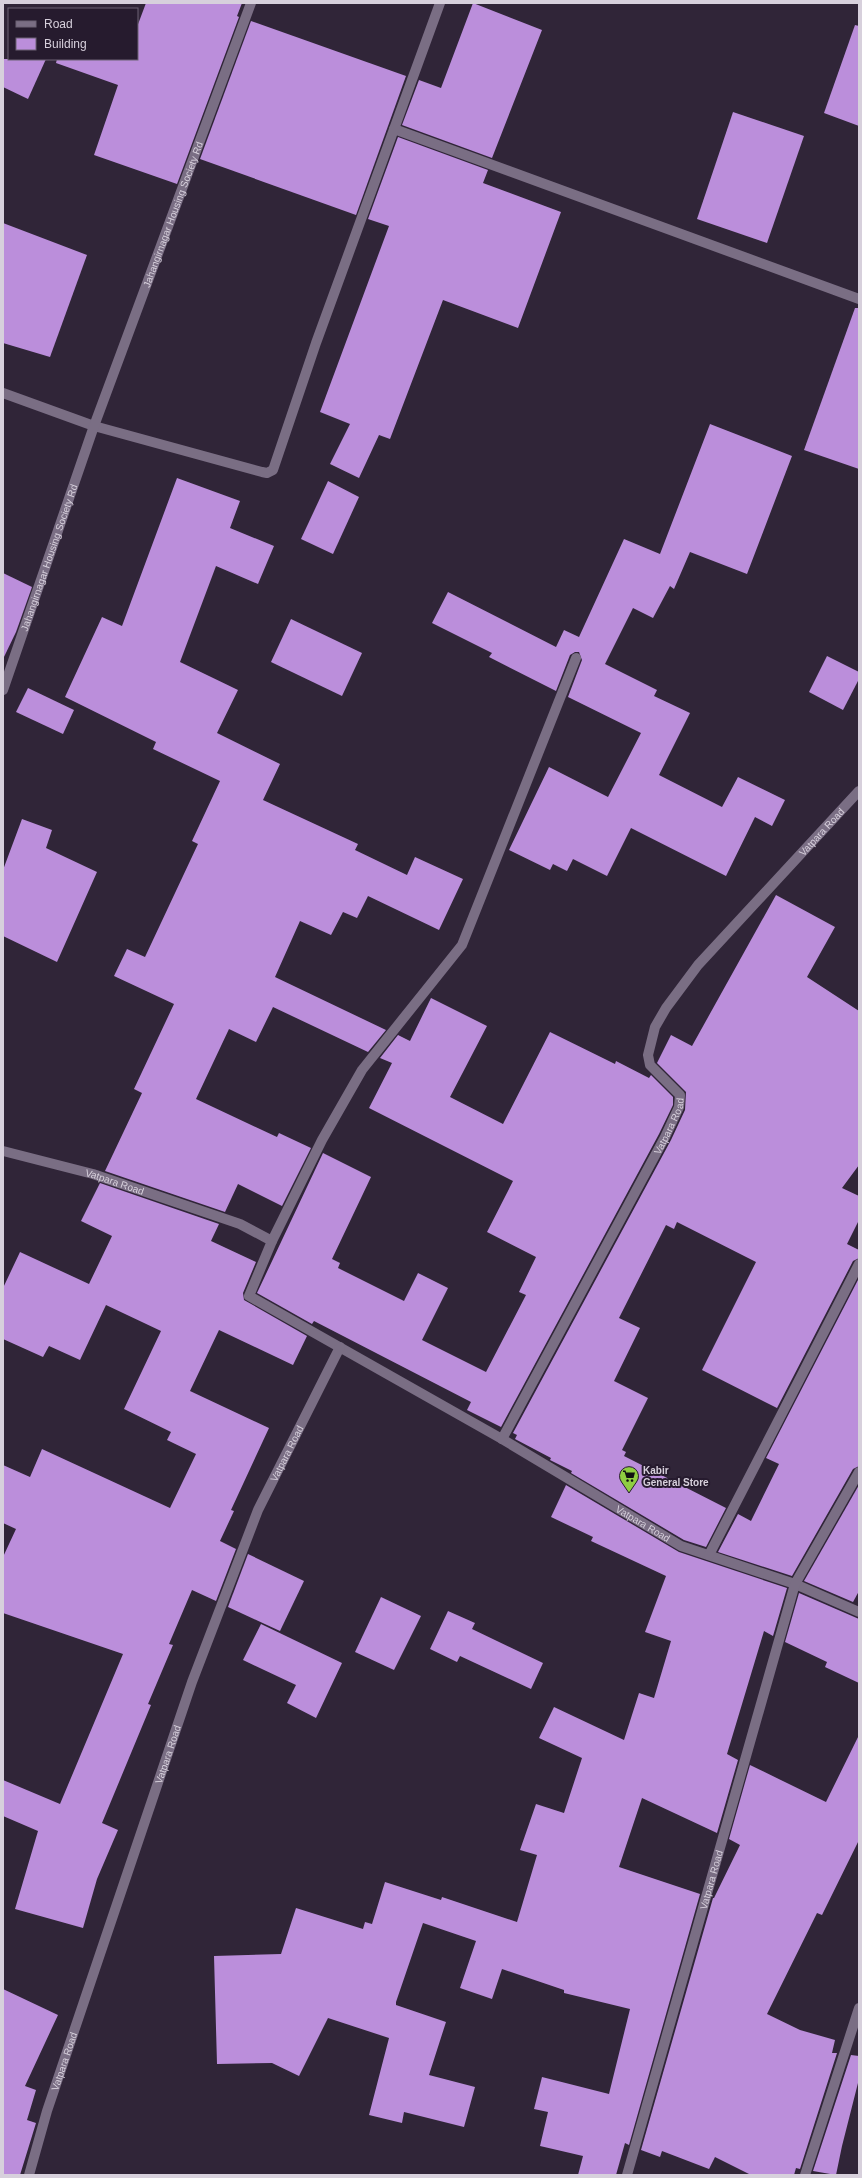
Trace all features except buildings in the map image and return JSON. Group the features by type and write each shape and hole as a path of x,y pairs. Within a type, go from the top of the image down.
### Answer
{"street":[{"name":"Jahangirnagar Housing Society Rd","path":"3,690 94,426 251,3"},
{"path":"3,393 94,426 265,473 273,470 316,343 440,3"},
{"path":"394,129 859,299"},
{"path":"272,1241 322,1140 362,1070 462,945 576,658"},
{"name":"Vatpara Road","path":"502,1439 665,1137 679,1106 680,1096 650,1065 648,1054 655,1027 666,1008 698,965 859,791"},
{"name":"Vatpara Road","path":"3,1151 93,1174 240,1224 272,1241 249,1296 502,1439 681,1546 795,1584 859,1612"},
{"path":"709,1555 859,1264"},
{"name":"Vatpara Road","path":"29,2175 47,2111 192,1682 258,1510 340,1347"},
{"path":"795,1584 859,1472"},
{"name":"Vatpara Road","path":"627,2175 795,1584"},
{"path":"804,2175 812,2157 859,2008"}],"place":[{"name":"Kabir General Store","path":"629,1493"}]}
